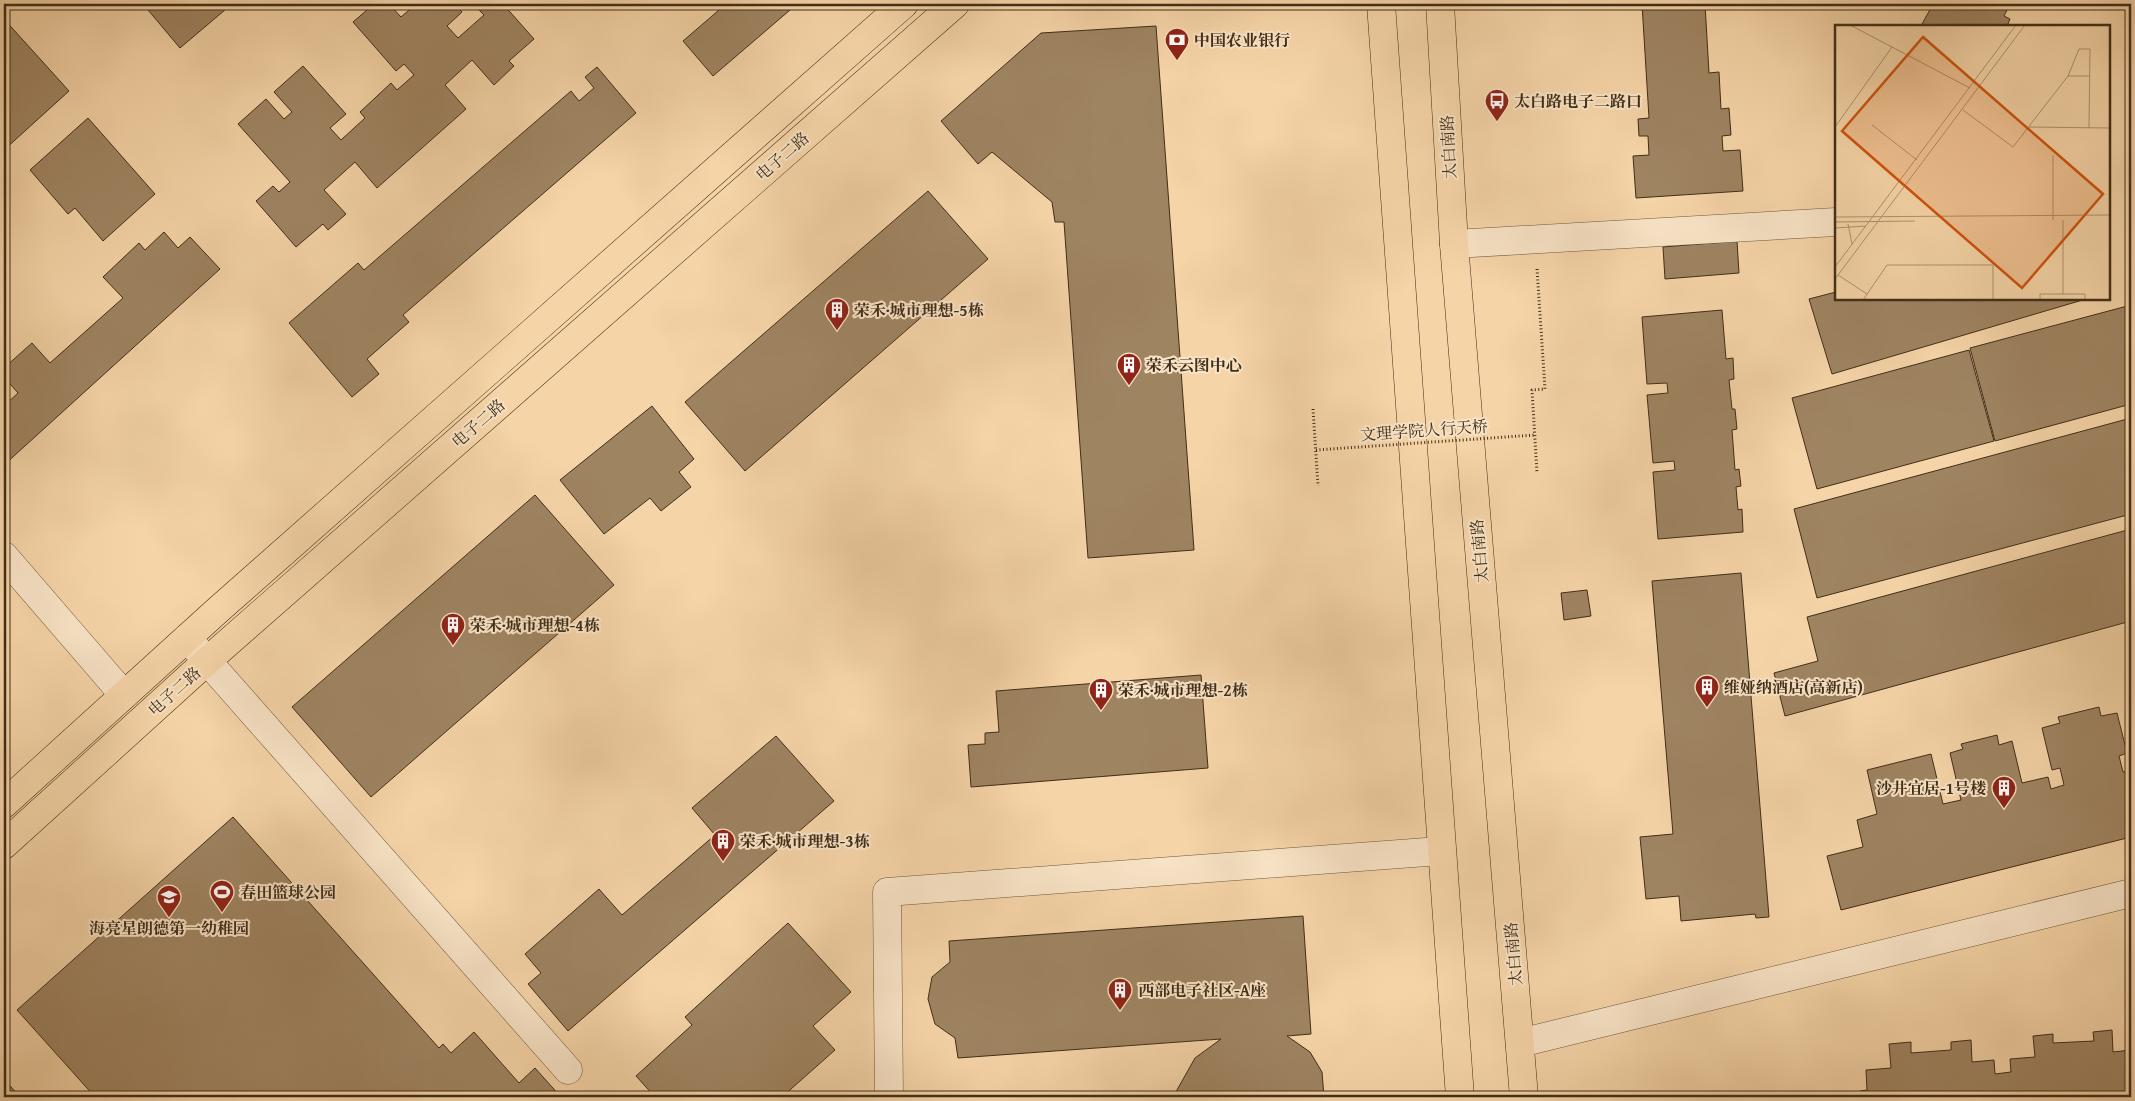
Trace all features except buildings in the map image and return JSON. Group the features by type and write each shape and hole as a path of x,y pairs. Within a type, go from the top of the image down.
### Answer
{"main road":[{"name":"电子二路","path":"4,804 187,638 904,4"},
{"name":"电子二路","path":"4,845 206,661 955,4"},
{"path":"1381,4 1440,851 1460,1097"},
{"name":"太白南路","path":"1440,4 1454,244 1524,1097"}],"street":[{"path":"1454,244 1835,222"},
{"path":"4,556 124,695"},
{"path":"187,638 568,1070"},
{"path":"889,1097 887,892 1440,851"},
{"path":"1520,1043 2131,893"}],"path":[{"path":"1535,239 1545,389 1532,390 1537,473"},
{"path":"1313,409 1318,486"},
{"name":"文理学院人行天桥","path":"1316,450 1535,435"}],"place":[{"name":"中国农业银行","path":"1177,61"},
{"name":"太白路电子二路口","path":"1497,122"},
{"name":"荣禾·城市理想-5栋","path":"837,331"},
{"name":"荣禾云图中心","path":"1129,386"},
{"name":"荣禾·城市理想-4栋","path":"453,646"},
{"name":"维娅纳酒店(高新店)","path":"1707,708"},
{"name":"荣禾·城市理想-2栋","path":"1101,711"},
{"name":"沙井宜居-1号楼","path":"2004,809"},
{"name":"荣禾·城市理想-3栋","path":"723,862"},
{"name":"春田篮球公园","path":"222,913"},
{"name":"海亮星朗德第一幼稚园","path":"169,918"},
{"name":"西部电子社区-A座","path":"1120,1011"}]}
